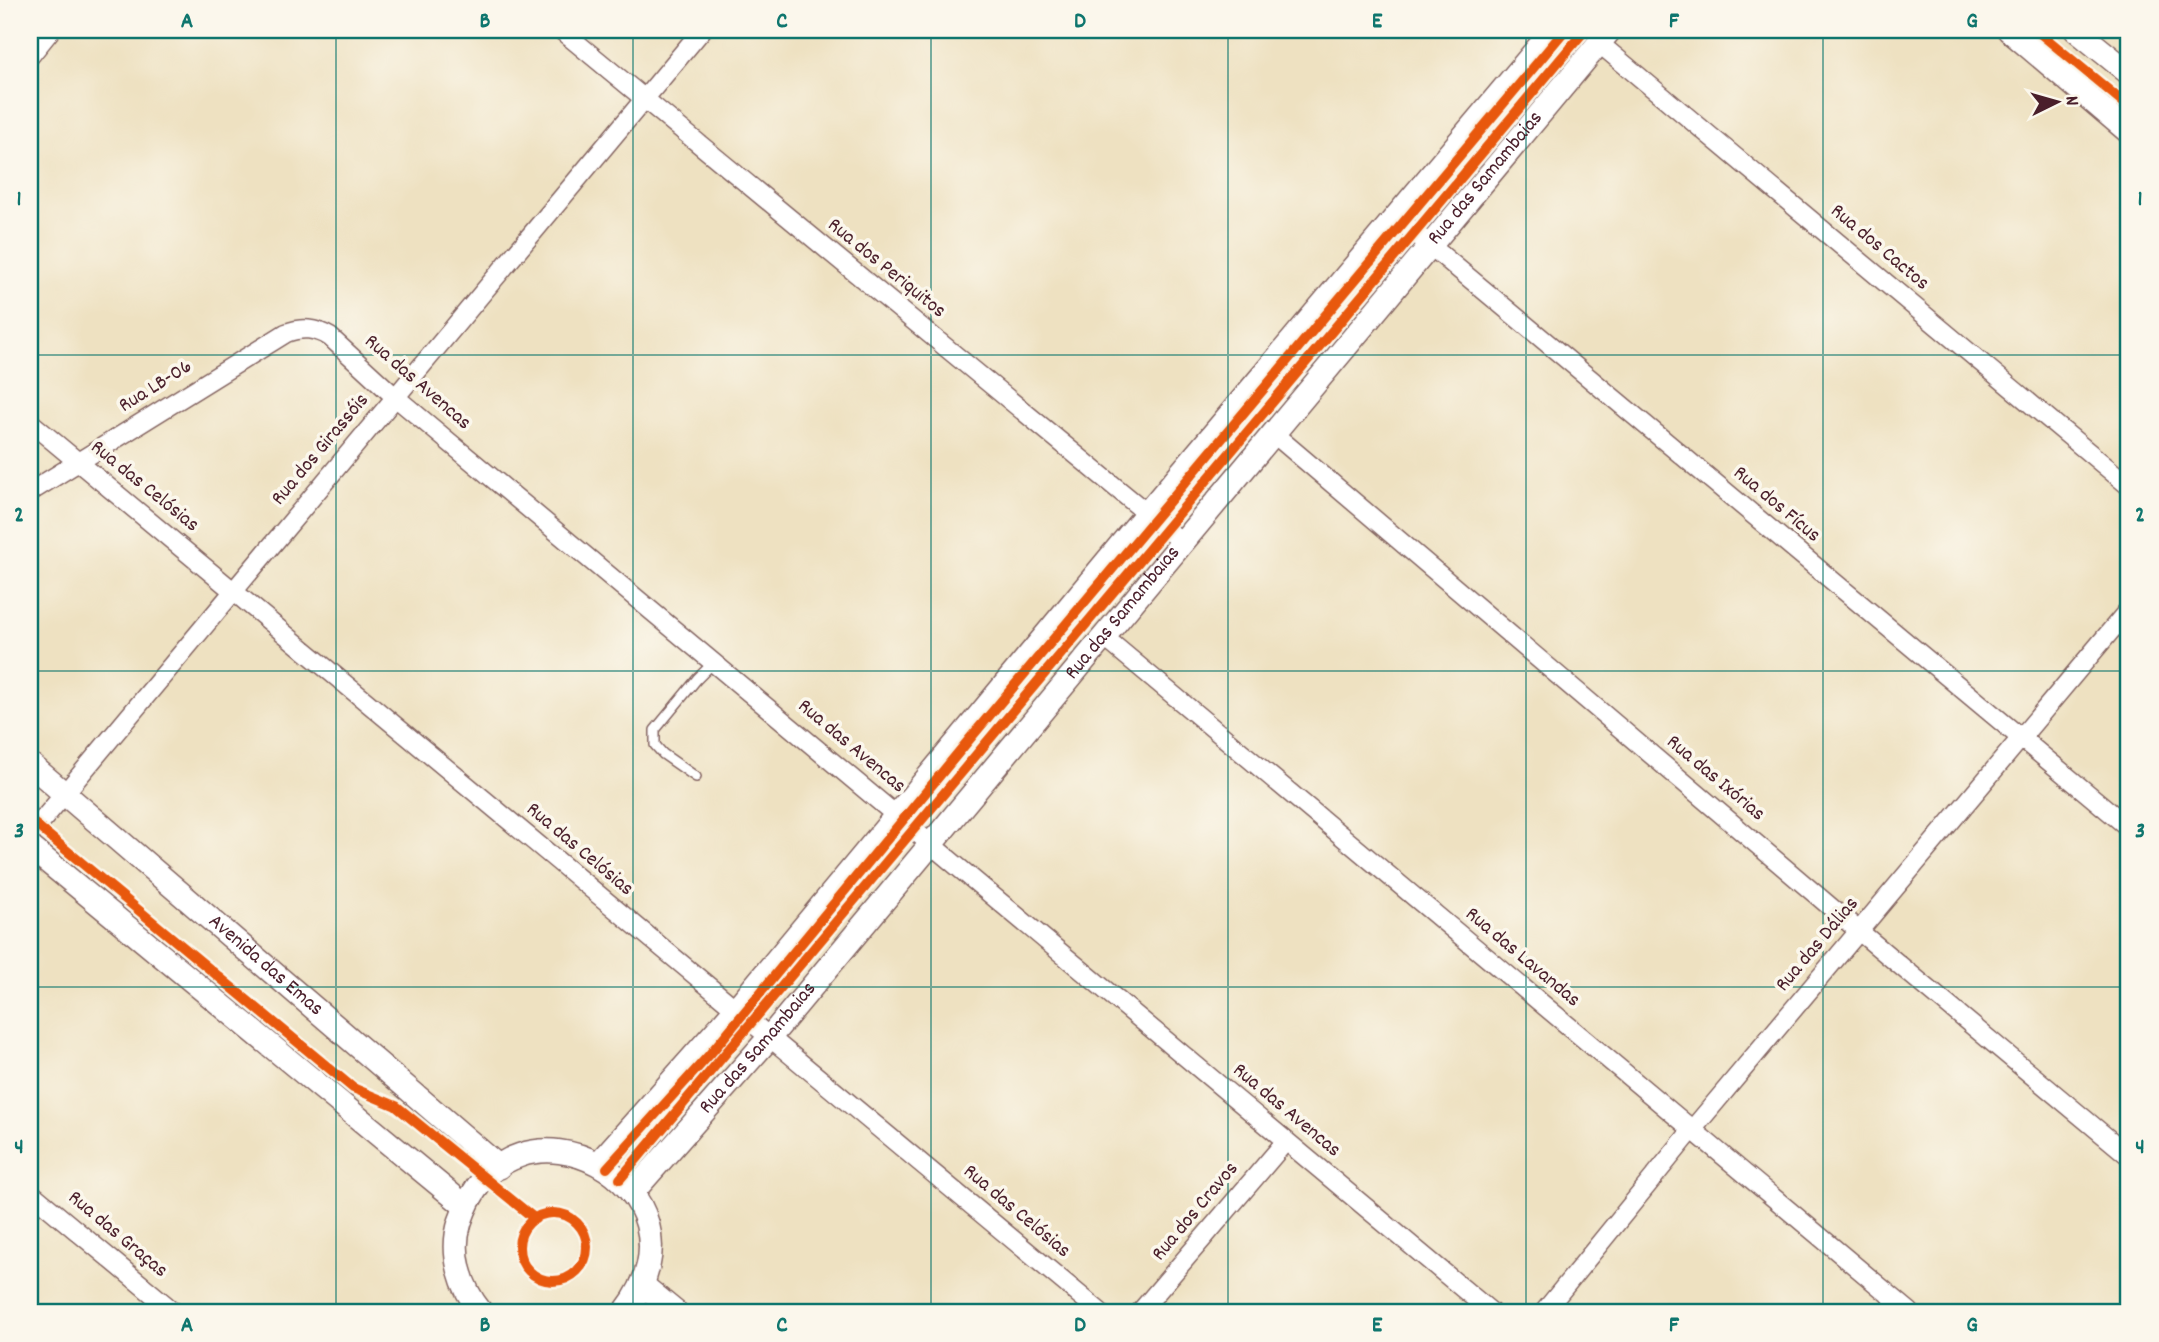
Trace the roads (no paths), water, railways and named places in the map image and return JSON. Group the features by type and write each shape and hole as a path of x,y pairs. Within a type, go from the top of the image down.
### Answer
{"street":[{"path":"30,56 51,30"},
{"name":"Rua dos Periquitos","path":"561,30 1183,543"},
{"name":"Rua dos Girassóis","path":"30,835 702,30"},
{"name":"Rua das Samambaias","path":"599,1163 735,1010 1147,513 1553,30"},
{"path":"2009,30 2129,132"},
{"path":"2076,30 2129,73"},
{"name":"Rua das Samambaias","path":"632,1193 770,1037 1605,37"},
{"name":"Rua dos Cactos","path":"1605,37 2129,486"},
{"name":"Rua dos Fícus","path":"1395,217 2129,828"},
{"name":"Rua LB-06","path":"30,492 286,333 298,328 309,329"},
{"name":"Rua das Avencas","path":"309,329 330,337 394,396 1491,1312"},
{"name":"Rua das Celósias","path":"30,422 1100,1312"},
{"name":"Rua das Ixórias","path":"1274,434 1860,932 2129,1156"},
{"name":"Rua das Dálias","path":"1544,1312 1692,1130 2129,609"},
{"name":"Rua das Lavandas","path":"1104,638 1910,1312"},
{"name":"Avenida das Emas","path":"30,764 499,1167"},
{"path":"30,847 465,1206"},
{"name":"Rua dos Cravos","path":"1140,1312 1286,1141"},
{"path":"478,1312 463,1281 456,1249 458,1227 465,1206 485,1178 499,1167 514,1158 548,1151 566,1151 599,1163 612,1171 632,1193 642,1210 648,1238 648,1266 642,1285 625,1312"},
{"name":"Rua das Graças","path":"30,1192 174,1312"},
{"path":"642,1285 675,1312"}],"lane":[{"path":"696,777 663,754 655,745 655,730 713,662"}]}
